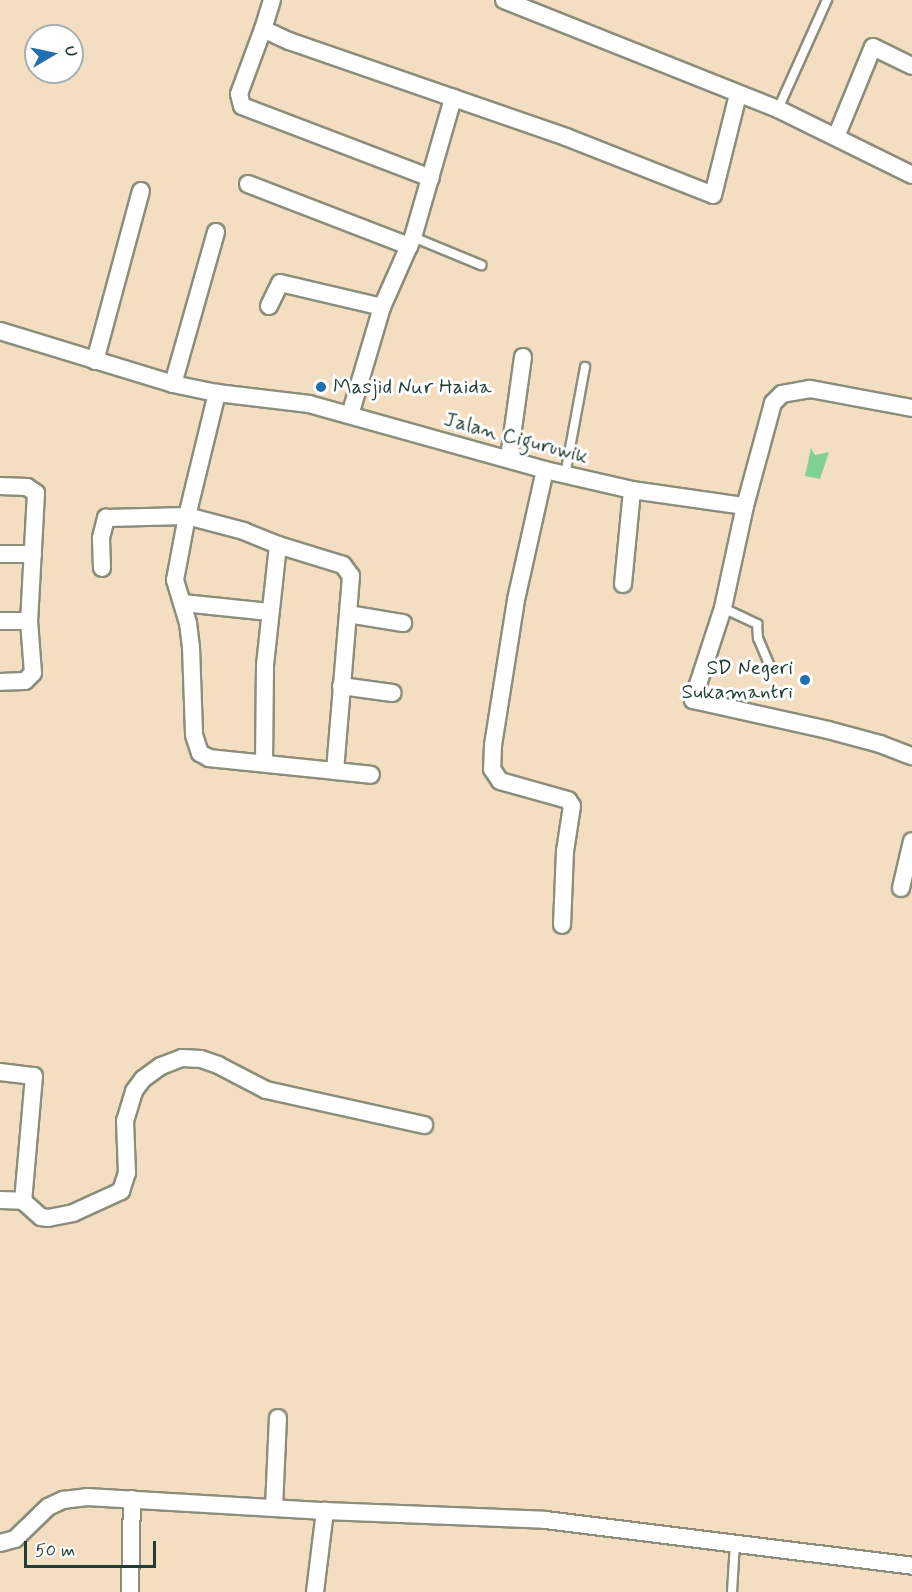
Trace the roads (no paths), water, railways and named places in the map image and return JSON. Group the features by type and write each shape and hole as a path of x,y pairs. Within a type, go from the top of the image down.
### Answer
{"street":[{"path":"272,0 239,94 242,106 431,178"},
{"path":"507,1 593,33 738,95 778,109 912,175"},
{"path":"263,29 289,41 566,137 713,195 738,95"},
{"path":"836,137 873,47 912,66"},
{"path":"350,415 382,307 411,241 453,99"},
{"path":"248,184 411,241"},
{"path":"95,361 141,191"},
{"path":"173,384 216,232"},
{"path":"269,306 280,284 382,307"},
{"name":"Jalan Ciguruwik","path":"0,331 173,384 217,393 309,404 565,475 632,490 745,506"},
{"path":"509,458 523,357"},
{"path":"912,408 810,389 782,394 773,403 745,506 723,608 693,700 828,730 880,744 912,756"},
{"path":"217,393 187,516 175,580 183,603 191,647 196,747 203,757 371,775"},
{"path":"545,470 532,518 516,600 493,745 492,769 500,781 570,803 562,925"},
{"path":"0,486 27,487 36,493 29,621 33,673 24,681 0,682"},
{"path":"623,584 632,490"},
{"path":"102,568 101,538 106,518 187,516 244,531 278,545 343,565 349,570 351,576 335,771"},
{"path":"264,763 265,665 278,545"},
{"path":"0,554 33,554"},
{"path":"183,603 270,612"},
{"path":"348,614 403,623"},
{"path":"0,621 29,621"},
{"path":"341,686 393,693"},
{"path":"901,888 912,841"},
{"path":"0,1200 23,1201 41,1217 48,1218 73,1213 121,1191 127,1173 125,1121 134,1091 143,1079 161,1066 182,1058 201,1059 219,1065 266,1090 424,1125"},
{"path":"0,1072 34,1076 23,1201"},
{"path":"273,1508 278,1418"},
{"path":"0,1544 15,1539 25,1531 35,1517 63,1500 87,1497 325,1511 545,1520 912,1566"},
{"path":"130,1592 132,1499"},
{"path":"315,1592 325,1511"}],"lane":[{"path":"778,109 827,0"},
{"path":"411,241 481,266"},
{"path":"565,475 585,367"},
{"path":"723,608 757,624 758,639 771,669"},
{"path":"732,1592 735,1543"}],"place":[{"name":"Masjid Nur Haida","path":"321,387"},
{"name":"SD Negeri Sukamantri","path":"805,680"}]}
